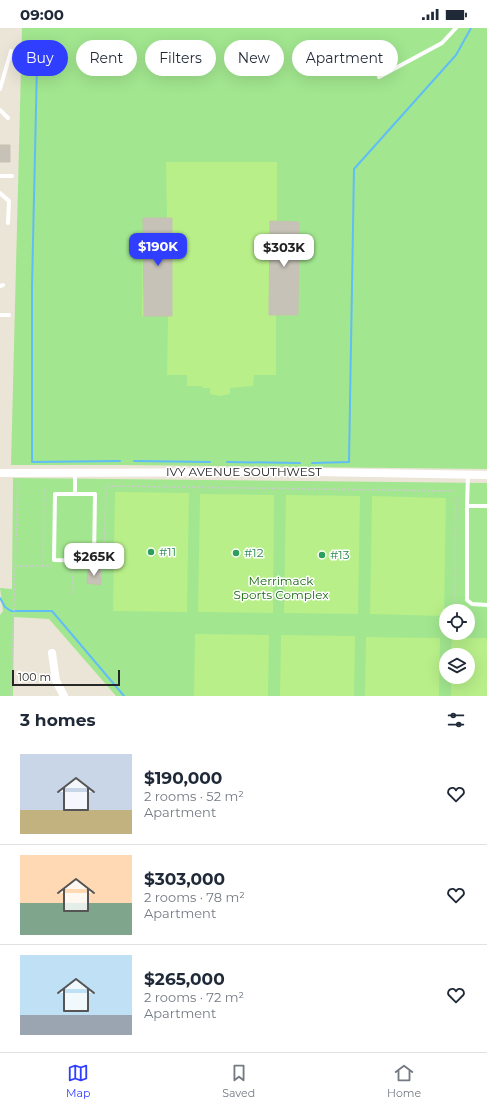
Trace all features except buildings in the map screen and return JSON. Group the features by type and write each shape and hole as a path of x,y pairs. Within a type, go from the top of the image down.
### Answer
{"street":[{"name":"IVY AVENUE SOUTHWEST","path":"0,473 330,472 487,475"},
{"path":"52,653 56,681 64,696"}],"lane":[{"path":"379,77 442,43 456,28"},
{"path":"0,89 11,51"},
{"path":"0,110 8,118"},
{"path":"0,176 12,176"},
{"path":"0,193 9,201 8,224"},
{"path":"0,315 9,315"},
{"path":"75,473 75,494"},
{"path":"468,474 466,600 472,604 487,605"},
{"path":"55,494 75,494 95,494 94,560 54,560 55,494"},
{"path":"467,506 487,506"}],"path":[{"path":"11,696 18,478"},
{"path":"89,566 104,567 106,486 454,491"},
{"path":"43,566 44,489"},
{"path":"455,604 456,497"},
{"path":"15,566 58,566"},
{"path":"66,566 74,566 73,594"}],"green space":[{"path":"22,28 487,28 487,469 11,465 21,76 68,76 68,40 22,40"},
{"path":"166,162 277,162 277,221 299,222 298,315 276,315 276,375 254,375 253,386 230,388 230,394 220,396 210,394 210,388 203,388 202,386 187,386 187,375 167,375 168,316 142,316 143,218 167,218"},
{"name":"Merrimack Sports Complex","path":"13,478 487,483 487,696 116,696 49,619 14,617 13,696 0,696 0,615 3,611 0,588 12,589"},
{"name":"#11","path":"115,492 189,493 187,612 113,611"},
{"name":"#12","path":"200,494 274,495 273,613 198,612"},
{"name":"#13","path":"286,495 360,496 358,614 284,613"},
{"path":"372,496 446,498 444,604 439,604 439,616 370,614"},
{"path":"195,634 269,635 268,696 194,696"},
{"path":"281,635 355,636 354,696 280,696"},
{"path":"366,637 439,638 439,696 365,696"},
{"path":"475,638 487,638 487,696 451,696 451,684 475,684 475,648 451,648 452,640 475,640"}],"waterway":[{"path":"312,463 349,462 354,169 456,55 471,28"},
{"path":"37,76 32,287 32,462 120,461"},
{"path":"134,461 210,462"},
{"path":"227,462 300,463"},
{"path":"0,598 5,607 11,611 52,611 124,696"}],"place":[{"name":"#11","path":"151,552"},
{"name":"#12","path":"236,553"},
{"name":"#13","path":"322,555"}]}
